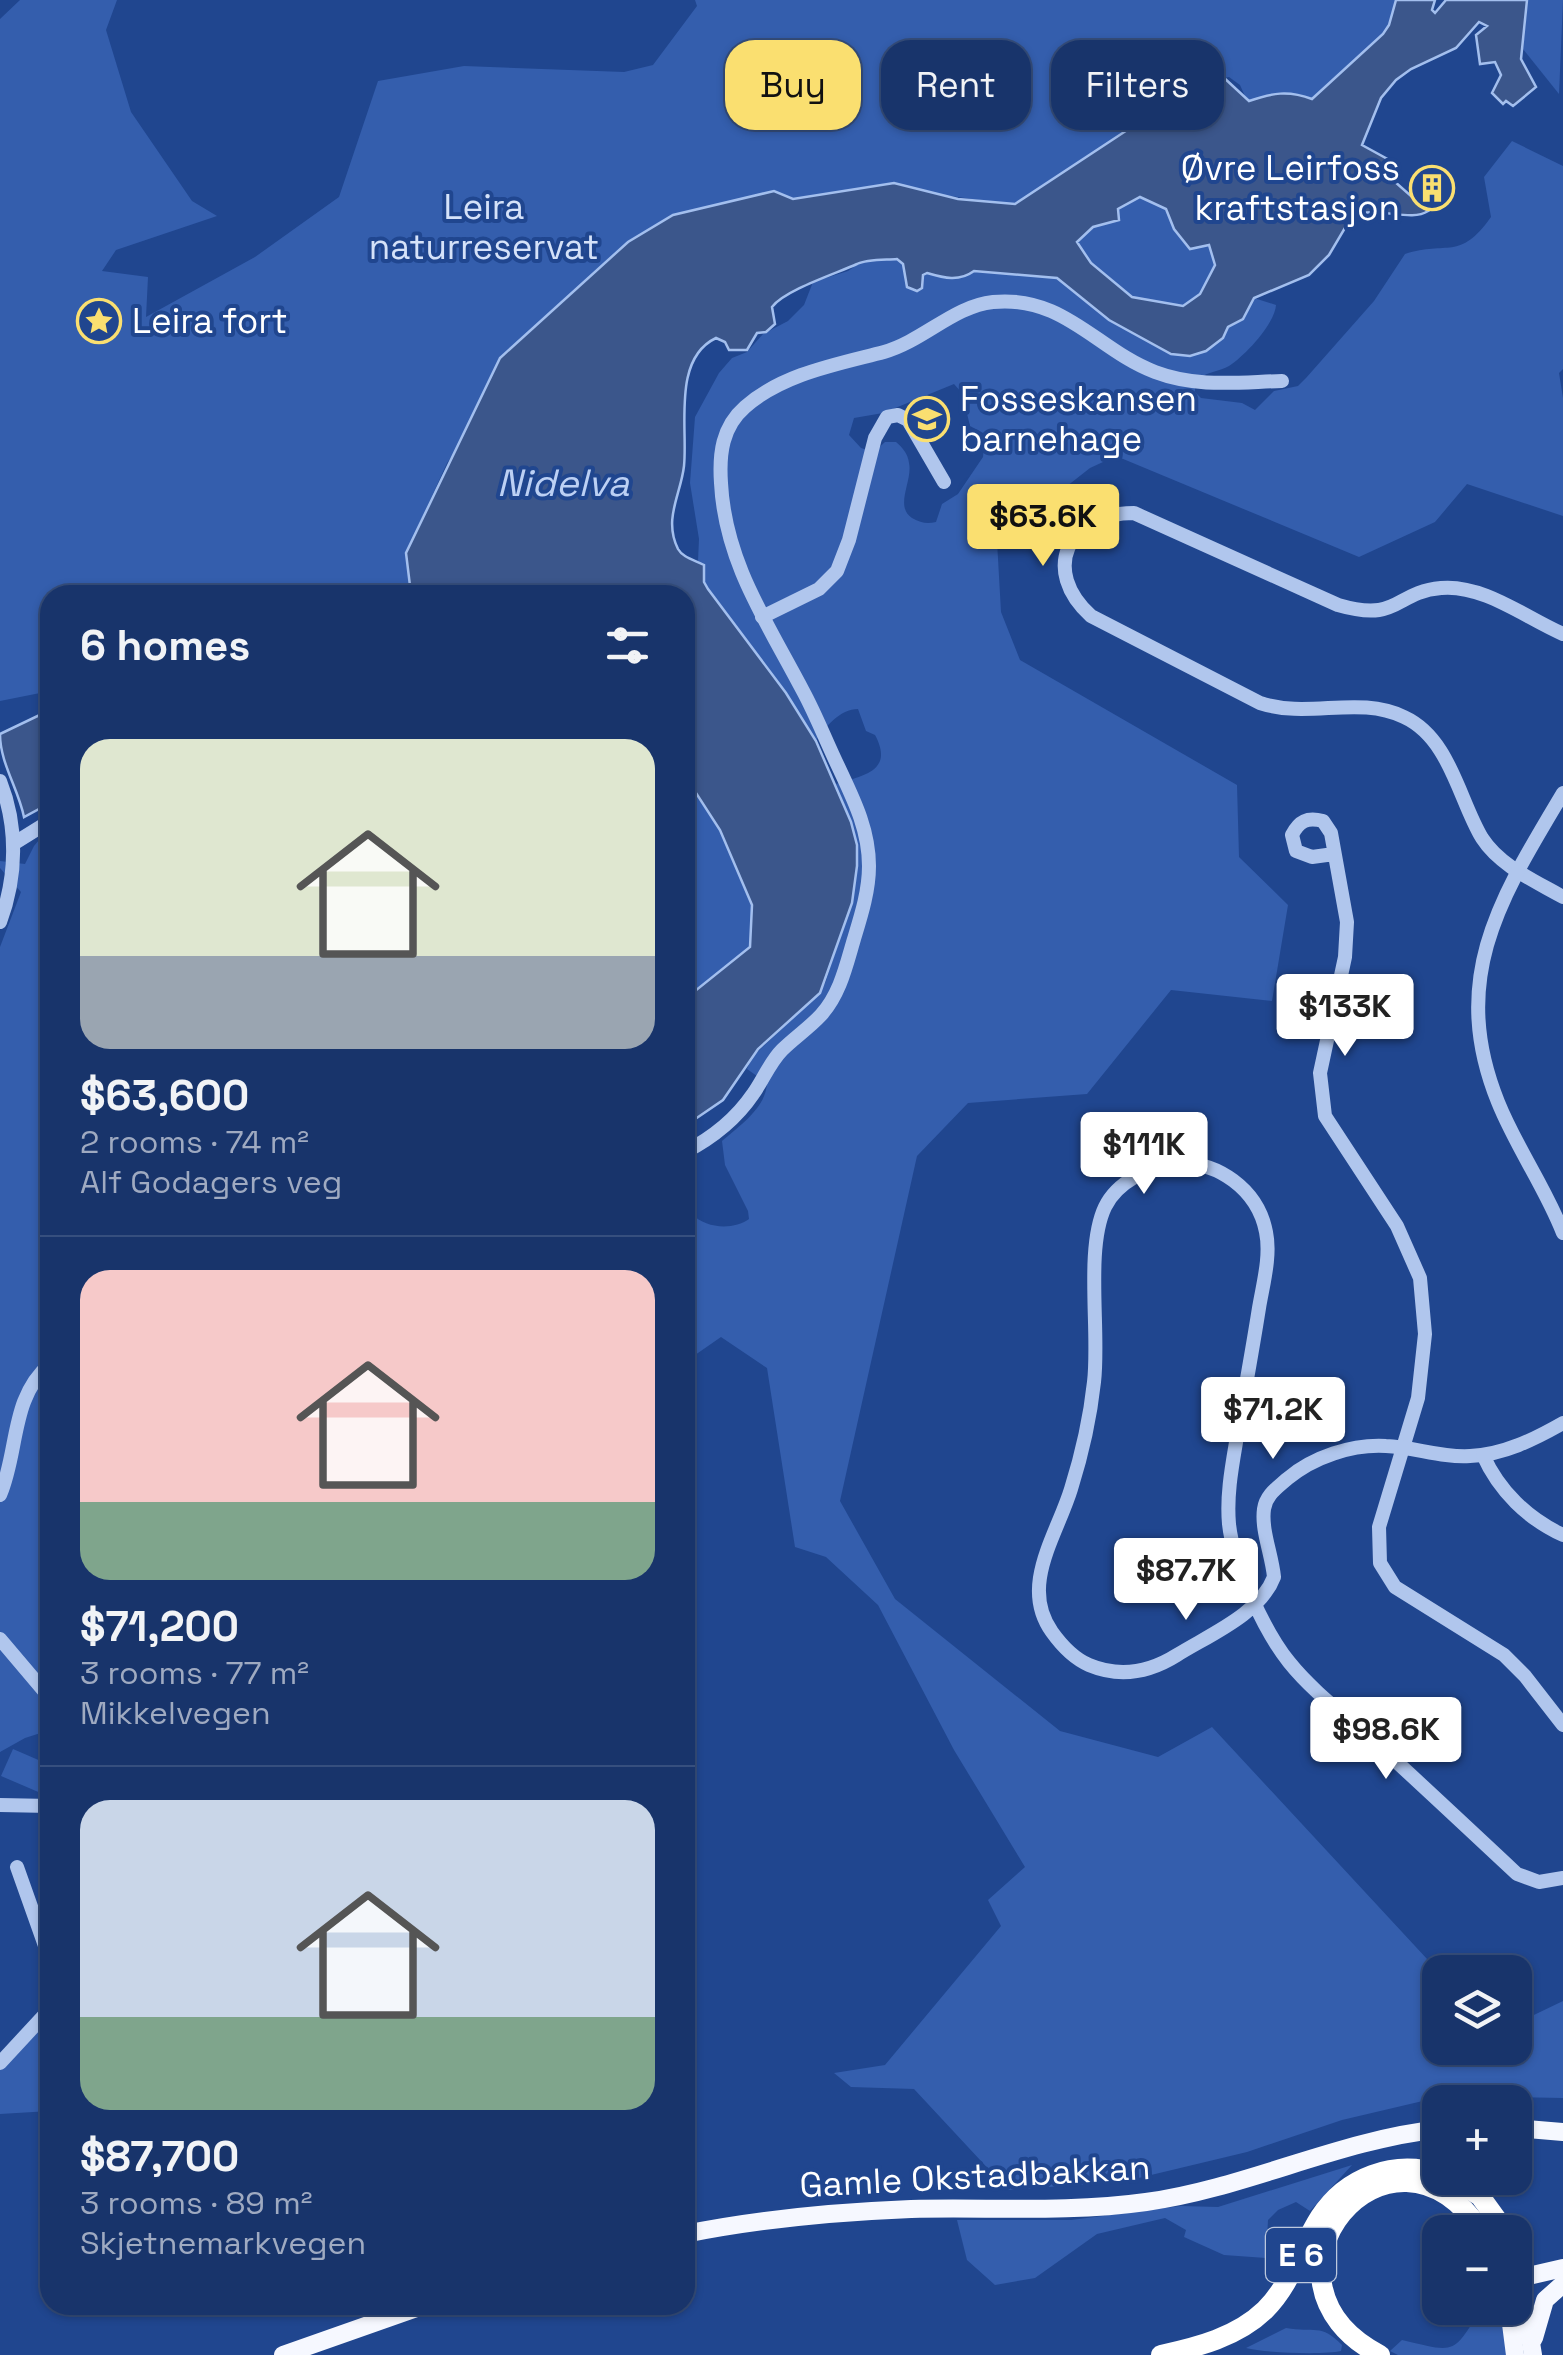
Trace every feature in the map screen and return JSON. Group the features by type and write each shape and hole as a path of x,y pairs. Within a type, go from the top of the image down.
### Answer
{"highway":[{"name":"E 6","path":"1161,2355 1231,2334 1265,2310 1289,2278 1318,2220 1354,2182 1399,2168 1422,2171"},
{"name":"E 6","path":"1380,2355 1346,2330 1326,2293 1322,2254 1338,2214 1375,2188 1407,2183 1448,2197 1469,2215"},
{"path":"1478,2195 1494,2215"}],"main road":[{"path":"1532,2121 1563,2124"},
{"path":"1532,2129 1563,2132"},
{"name":"Gamle Okstadbakkan","path":"695,2232 797,2217 910,2209 1064,2208 1149,2202 1352,2146 1422,2132"},
{"path":"1532,2278 1563,2268"},
{"path":"1532,2282 1563,2283"},
{"path":"1527,2353 1545,2300 1563,2283"},
{"path":"283,2355 397,2315"},
{"path":"1516,2325 1527,2353"},
{"path":"1523,2325 1527,2353"}],"street":[{"path":"695,1145 734,1118 754,1094 778,1053 822,1014 837,992 865,900 869,866 863,821 805,693 742,578 727,536 720,456 736,416 759,396 790,380 893,349 967,309 1004,302 1035,305 1062,314 1121,356 1172,378 1211,384 1282,381"},
{"path":"762,617 818,589 836,570 849,540 878,428 886,417 898,414 908,420 944,482"},
{"path":"1563,634 1472,591 1452,588 1427,590 1382,612 1361,612 1134,513 1113,513 1079,530 1068,547 1064,568 1067,586 1077,604 1091,616 1260,703 1282,710 1306,711 1364,706 1413,721 1449,766 1483,839 1499,858 1563,897"},
{"path":"0,781 14,844 7,900 0,922"},
{"path":"1563,793 1494,916 1479,986 1479,1027 1499,1106 1548,1195 1563,1233"},
{"path":"14,844 40,827"},
{"path":"1334,854 1347,922 1345,957 1320,1073 1326,1116 1397,1226 1420,1278 1425,1334 1418,1398 1377,1539 1380,1563 1396,1587 1504,1655 1563,1726"},
{"path":"1563,1423 1527,1441 1483,1455 1454,1456 1384,1446 1338,1452 1303,1468 1269,1495 1264,1506 1274,1577 1270,1587 1256,1602 1165,1662 1127,1673 1083,1663 1067,1651 1047,1625 1040,1605 1043,1562 1070,1494 1088,1425 1095,1378 1096,1250 1105,1206 1129,1180 1159,1166 1194,1163 1231,1178 1252,1199 1266,1232 1263,1288 1228,1486 1233,1546 1240,1570 1256,1602 1277,1645 1309,1684 1517,1874 1539,1882 1563,1878"},
{"path":"0,1495 24,1399 40,1377"},
{"path":"1483,1455 1515,1502 1540,1524 1563,1534"},
{"path":"0,1639 40,1686"},
{"path":"0,1806 40,1806"},
{"path":"17,1866 40,1932"},
{"path":"0,2063 40,2019"}],"green space":[{"name":"Leira naturreservat","path":"20,0 117,0 106,30 131,112 192,201 217,216 116,250 102,271 148,277 146,317 255,257 339,197 378,81 464,66 624,72 653,65 697,6 695,0 1402,0 1385,36 1370,46 1363,64 1317,102 1248,103 1240,85 1229,77 1224,78 1224,40 1051,40 1051,130 1132,130 1021,206 880,186 793,199 458,447 406,553 411,585 40,585 40,693 0,701 0,19"},
{"path":"1528,0 1563,0 1559,94 1523,49"},
{"path":"1512,141 1563,166 1563,369 1559,373 1563,398 1563,516 1467,484 1435,522 1359,557 1116,456 1090,468 997,541 1001,612 1020,660 1237,785 1239,857 1288,905 1272,1001 1171,990 1087,1094 968,1103 917,1156 840,1501 895,1599 1060,1731 1158,1757 1212,1727 1423,1955 1422,2065 1532,2065 1532,2016 1563,2001 1563,2098 1532,2097 1532,2085 1422,2085 1422,2101 1342,2120 1247,2152 1126,2181 1008,2190 914,2089 851,2087 834,2073 885,2065 1001,1926 988,1900 1025,1867 954,1750 878,1605 826,1557 795,1547 767,1368 721,1337 695,1355 695,1216 705,1223 728,1226 749,1219 725,1165 722,1141 751,1116 765,1092 767,1083 747,1069 752,1057 820,993 826,981 849,906 855,861 847,812 836,784 872,770 881,757 875,735 866,731 858,709 839,715 816,741 786,693 704,582 698,561 699,539 690,483 695,417 719,373 732,358 747,352 763,334 788,321 804,305 813,282 848,271 861,262 897,259 903,264 905,283 922,280 924,273 947,279 974,271 1057,278 1121,328 1136,332 1171,354 1190,356 1217,344 1228,327 1243,319 1254,298 1276,305 1265,329 1243,354 1229,366 1203,376 1195,385 1201,398 1242,403 1255,410 1274,391 1298,386 1306,378 1374,301 1405,254 1461,245 1491,217 1484,177","holes":["954,384 962,393 970,426 985,434 983,457 958,494 942,504 936,522 927,523 912,518 904,507 910,470 905,451 896,442 885,442 874,452 861,448 849,435 854,418 883,413"]},
{"path":"1139,197 1166,209 1174,229 1209,244 1216,265 1200,294 1183,306 1133,297 1091,263 1076,242 1093,227 1118,220 1118,210"},
{"path":"695,791 720,830 753,905 750,947 695,991"},
{"path":"40,839 40,1733 0,1752 0,947 21,892 0,868 0,861 25,864"},
{"path":"13,1749 40,1761 40,1793 1,1776"},
{"path":"40,2017 40,2112 0,2114 0,2061"},
{"path":"1352,2165 1310,2211 1296,2202 1278,2210 1268,2220 1266,2258 1224,2255 1184,2237 1186,2230 1165,2218 1097,2234 1035,2278 995,2285 967,2260 957,2220 1071,2220 1181,2206 1218,2207"},
{"path":"1471,2325 1505,2325 1509,2355 1398,2355 1390,2351 1402,2340 1444,2348 1465,2335"},
{"path":"1286,2328 1322,2331 1342,2345 1341,2351 1294,2353 1246,2348"}],"water":[{"name":"Nidelva","path":"1396,0 1435,0 1435,13 1446,0 1527,0 1521,59 1536,87 1513,106 1506,101 1503,104 1492,93 1501,75 1495,62 1480,64 1476,35 1487,26 1479,22 1456,48 1411,69 1381,98 1362,145 1391,161 1394,181 1428,211 1352,216 1329,255 1309,275 1254,298 1243,319 1228,327 1223,338 1206,351 1190,356 1171,354 1109,320 1057,278 974,271 951,278 927,273 917,291 907,287 903,264 897,259 861,262 799,289 772,307 775,324 766,332 757,333 747,350 729,350 725,342 716,338 702,348 693,362 685,396 684,466 673,517 674,538 683,555 704,565 708,589 786,693 816,741 857,845 852,903 820,993 758,1049 723,1100 695,1119 695,991 750,947 752,905 720,830 695,791 695,585 410,585 406,553 500,358 628,242 673,215 774,191 793,199 894,183 958,199 1015,204 1127,130 1224,130 1224,78 1249,101 1280,94 1312,99 1383,34","holes":["1140,197 1166,209 1174,229 1190,249 1209,245 1215,265 1200,294 1183,306 1132,297 1091,263 1077,242 1093,227 1119,220 1118,209"]},
{"path":"40,715 40,808 24,817 3,755 0,734"}],"place":[{"name":"Øvre Leirfoss kraftstasjon","path":"1432,188"},
{"name":"Leira fort","path":"99,321"},
{"name":"Fosseskansen barnehage","path":"927,419"}]}
